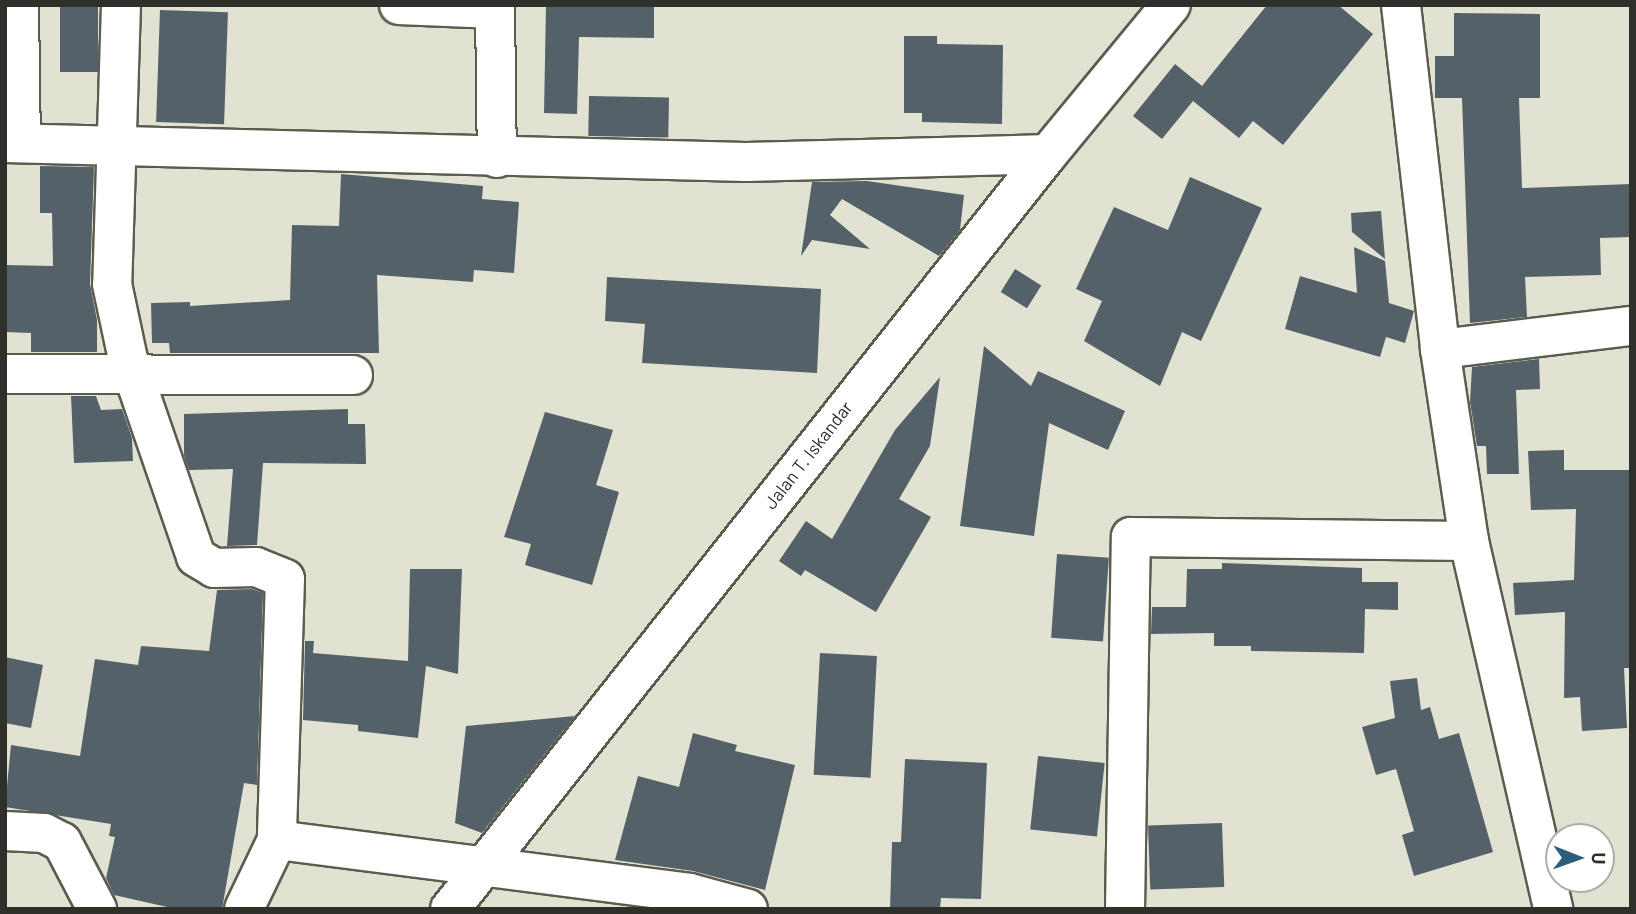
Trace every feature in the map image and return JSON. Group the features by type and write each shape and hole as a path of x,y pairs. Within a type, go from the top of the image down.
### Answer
{"street":[{"path":"19,5 13,143 497,158 746,162 1048,154"},
{"path":"121,5 111,284 134,375 196,557 214,568 257,567 285,579 277,840 244,909"},
{"path":"399,5 495,7 497,158"},
{"name":"Jalan T. Iskandar","path":"450,909 1048,154 1171,5"},
{"path":"1401,5 1440,349 1469,541 1553,909"},
{"path":"1440,349 1631,326"},
{"path":"5,374 353,375"},
{"path":"1125,909 1131,537 1469,541"},
{"path":"5,831 44,834 62,842 97,909"},
{"path":"277,840 690,893 748,909"}],"building":[{"path":"60,5 98,5 98,72 60,72"},
{"path":"546,5 654,5 654,38 579,37 577,114 544,113"},
{"path":"1267,5 1338,5 1373,34 1283,145 1253,121 1239,138 1193,101 1162,139 1133,116 1175,64 1202,86"},
{"path":"160,10 228,12 224,124 156,122"},
{"path":"1454,13 1540,14 1540,98 1519,98 1522,188 1631,184 1631,237 1600,238 1601,275 1525,277 1527,317 1470,323 1462,98 1435,98 1435,56 1454,56"},
{"path":"904,36 937,36 937,44 1003,45 1002,124 922,122 922,113 904,113"},
{"path":"589,96 669,97 668,137 588,136"},
{"path":"40,166 94,167 90,284 97,320 97,352 31,352 31,333 5,332 5,265 53,266 52,213 40,213"},
{"path":"341,174 483,186 482,199 519,202 514,273 474,270 473,282 377,275 379,353 170,353 169,343 152,343 151,303 190,302 190,306 290,300 292,225 339,226"},
{"path":"1190,177 1262,208 1201,341 1182,332 1160,386 1084,341 1102,301 1076,289 1114,207 1168,230"},
{"path":"867,181 964,195 960,230 939,256 842,199 830,215 870,249 812,240 801,256 812,182"},
{"path":"1381,211 1385,259 1352,232 1351,213"},
{"path":"1354,247 1385,261 1389,303 1414,311 1405,343 1386,337 1380,357 1285,329 1300,276 1357,293"},
{"path":"1015,269 1041,285 1027,308 1001,292"},
{"path":"607,277 821,289 817,373 642,363 645,324 605,321"},
{"path":"984,346 1031,386 1038,371 1125,411 1108,450 1049,423 1034,536 960,526"},
{"path":"1539,359 1540,389 1516,390 1519,474 1487,474 1486,446 1477,446 1470,402 1472,367"},
{"path":"940,377 930,446 899,499 931,517 876,612 805,570 801,576 779,561 806,521 832,539 895,430"},
{"path":"71,396 96,396 101,410 122,409 132,438 133,461 74,463"},
{"path":"348,409 348,424 365,424 366,464 263,463 257,545 227,546 233,469 189,470 184,455 184,414"},
{"path":"545,412 613,430 596,485 619,492 592,585 525,565 531,544 504,537"},
{"path":"1564,450 1564,470 1631,470 1631,668 1624,668 1627,728 1582,731 1580,697 1564,698 1565,612 1515,615 1513,583 1574,580 1576,509 1531,510 1528,451"},
{"path":"1057,554 1109,558 1103,641 1051,638"},
{"path":"1222,563 1362,568 1362,582 1398,582 1398,610 1365,609 1364,653 1251,651 1251,646 1214,646 1214,633 1151,634 1152,607 1186,607 1187,569 1222,569"},
{"path":"410,569 462,569 458,674 426,666 418,738 358,731 358,725 303,720 305,641 314,641 313,653 408,661"},
{"path":"252,589 263,593 257,785 244,783 222,909 176,909 114,895 106,878 115,837 109,836 111,824 5,807 11,745 80,756 95,659 138,665 141,646 209,651 217,590"},
{"path":"820,653 877,656 871,778 814,775"},
{"path":"5,657 43,665 31,728 5,723"},
{"path":"1417,678 1421,710 1430,707 1439,739 1459,733 1493,852 1414,876 1402,835 1414,831 1396,769 1376,775 1362,727 1395,718 1390,681"},
{"path":"575,716 482,833 455,823 466,726"},
{"path":"693,733 737,745 735,751 795,765 765,890 693,871 615,860 638,776 679,787"},
{"path":"1038,756 1105,763 1097,837 1030,830"},
{"path":"905,759 987,763 981,899 941,898 940,909 890,909 892,842 901,842"},
{"path":"1222,823 1224,887 1150,890 1148,826"}]}
